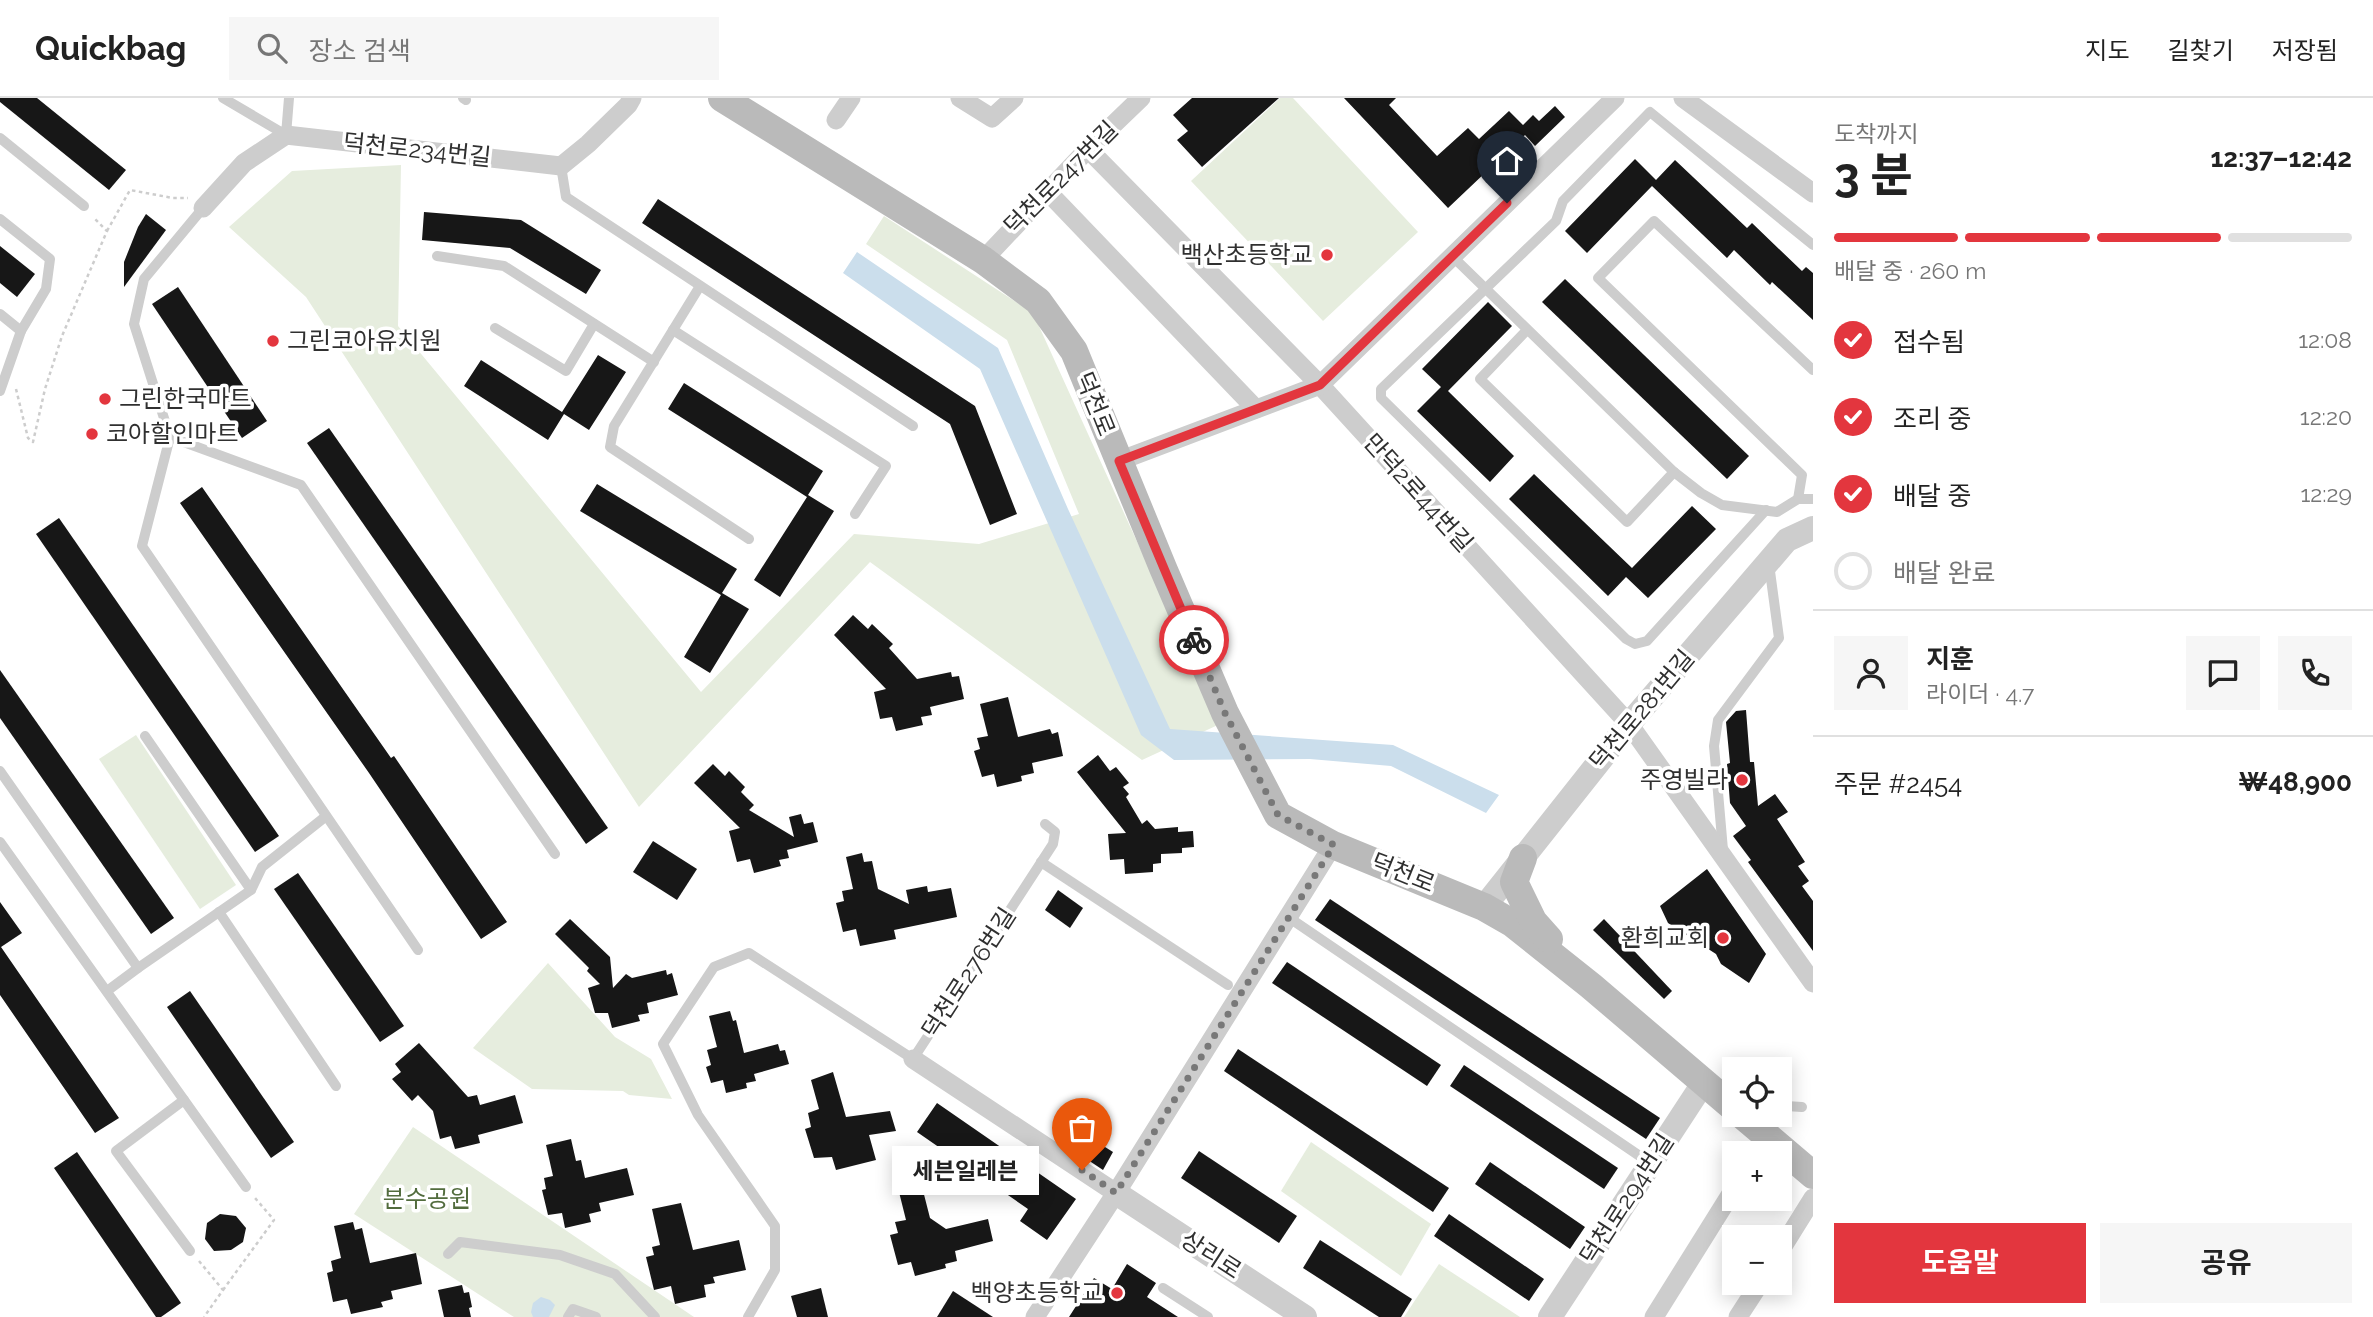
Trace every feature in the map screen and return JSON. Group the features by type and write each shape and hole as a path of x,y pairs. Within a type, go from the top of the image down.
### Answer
{"main road":[{"name":"덕천로","path":"722,98 983,260 1038,301 1074,351 1225,713 1278,815 1334,845 1484,907 1511,923 1591,986 1722,1098"},
{"path":"1523,858 1514,882 1533,921 1591,986"},
{"path":"1792,1163 1813,1175"}],"street":[{"path":"561,166 588,144 632,98"},
{"path":"836,120 850,98"},
{"path":"960,98 992,118 1014,98"},
{"path":"1119,461 1320,385 1615,98"},
{"path":"1683,98 1813,194"},
{"name":"덕천로247번길","path":"983,260 1139,99"},
{"name":"덕천로234번길","path":"286,135 561,166"},
{"path":"209,202 244,163 286,135"},
{"name":"만덕2로44번길","path":"1088,149 1320,385 1629,724 1813,983"},
{"path":"1047,191 1256,409"},
{"name":"덕천로281번길","path":"1484,907 1629,724 1787,540 1813,528"},
{"path":"1035,1317 1334,845"},
{"name":"덕천로276번길","path":"913,1059 1116,1193"},
{"name":"덕천로294번길","path":"1550,1317 1704,1082"},
{"name":"상리로","path":"1116,1193 1305,1317"},
{"path":"1792,1232 1813,1198"},
{"path":"1654,1317 1722,1208"},
{"path":"1738,1317 1752,1295"}],"lane":[{"path":"223,98 286,135 289,98"},
{"path":"1766,510 1647,641 1635,644 1626,639 1381,398 1381,389 1556,220 1563,201 1650,112 1813,244"},
{"path":"0,138 84,206"},
{"path":"561,166 566,197 913,426"},
{"path":"209,202 144,279 134,324 170,438 142,546 418,950"},
{"path":"0,219 50,259 46,289 21,331 0,388"},
{"path":"1798,499 1802,475 1598,278 1654,221 1813,370"},
{"path":"437,256 504,266 654,362"},
{"path":"1452,256 1674,472 1701,493 1722,505 1777,512 1798,499 1813,499"},
{"path":"700,286 614,426 610,447 749,539"},
{"path":"0,314 21,331"},
{"path":"495,328 566,370 594,324"},
{"path":"673,330 886,466 855,514"},
{"path":"1527,330 1480,379 1627,522 1674,472"},
{"path":"170,438 301,485 555,854"},
{"path":"1724,858 1714,746 1718,720 1779,638 1769,562"},
{"path":"145,736 251,890"},
{"path":"0,771 138,968"},
{"path":"107,991 251,890 262,867 325,817"},
{"name":"덕천로276번길","path":"913,1059 1053,844 1055,832 1045,824"},
{"path":"0,842 246,1187"},
{"path":"1041,862 1228,985"},
{"path":"219,912 336,1086"},
{"path":"1287,916 1650,1163"},
{"path":"748,1317 775,1270 775,1226 698,1115 663,1044 714,967 749,953 913,1059"},
{"path":"184,1100 116,1151 190,1251"},
{"path":"1765,1141 1786,1107 1802,1107"},
{"path":"448,1254 460,1242 560,1255 615,1274 655,1317"},
{"path":"1163,1288 1208,1317"},
{"path":"568,1317 573,1309 596,1317"}],"path":[{"path":"10,362 28,438 33,442 45,389 62,336 107,230 130,190 209,202"},
{"path":"84,206 107,230"},
{"path":"204,1317 275,1220 246,1187"},
{"path":"190,1251 223,1290"}],"green space":[{"path":"1280,98 1293,98 1418,232 1323,321 1191,181"},
{"path":"401,165 398,326 701,692 854,534 979,544 1079,514 1007,340 866,244 884,216 1033,313 1220,724 1142,760 870,562 639,807 306,297 229,227 292,171"},
{"path":"136,735 236,885 200,909 99,759"},
{"path":"548,963 615,1037 651,1059 672,1099 629,1095 623,1091 532,1089 473,1048"},
{"name":"분수공원","path":"413,1127 694,1317 514,1317 354,1214"},
{"path":"1311,1142 1431,1224 1401,1276 1281,1191"},
{"path":"1439,1264 1520,1317 1404,1317"}],"water":[{"path":"857,252 998,348 1068,509 1170,729 1393,745 1499,795 1486,813 1391,766 1310,759 1174,760 1141,735 980,369 843,273"},
{"path":"541,1297 555,1305 549,1317 533,1317 533,1303"}],"building":[{"path":"0,98 37,98 126,170 109,190 0,102"},
{"path":"1192,98 1279,98 1202,167 1177,140 1188,131 1173,115"},
{"path":"1344,98 1396,98 1389,105 1437,156 1468,128 1479,139 1509,111 1523,125 1533,115 1539,121 1555,106 1565,117 1535,146 1525,135 1448,208"},
{"path":"1635,159 1656,180 1675,160 1747,228 1752,223 1802,271 1806,267 1813,273 1813,320 1772,282 1770,285 1734,250 1727,258 1652,186 1587,253 1565,231"},
{"path":"658,199 975,406 1017,514 990,525 950,424 642,223"},
{"path":"424,212 521,220 601,270 586,294 510,248 422,240"},
{"path":"146,214 166,230 124,287 124,262"},
{"path":"0,246 35,274 17,297 0,283"},
{"path":"1565,279 1749,456 1727,479 1542,302"},
{"path":"178,287 267,421 242,438 152,304"},
{"path":"1488,302 1512,326 1448,391 1514,456 1490,482 1417,411 1441,387 1422,369"},
{"path":"598,355 626,372 589,430 564,414 548,440 464,386 481,360 562,412"},
{"path":"684,383 823,471 808,495 834,511 780,597 754,580 807,497 668,409"},
{"path":"329,428 608,828 586,844 307,443"},
{"path":"1534,474 1632,568 1692,506 1716,529 1648,598 1626,577 1608,596 1509,499"},
{"path":"597,484 737,569 722,593 749,609 710,673 684,657 721,595 580,511"},
{"path":"202,487 391,758 394,756 507,922 481,939 369,773 180,503"},
{"path":"59,518 279,836 255,852 36,534"},
{"path":"853,615 868,629 872,624 893,644 889,648 917,679 951,672 952,677 959,676 964,699 930,707 932,715 921,717 923,725 896,731 892,717 880,719 874,692 886,689 834,635"},
{"path":"0,670 174,918 151,934 0,718"},
{"path":"1008,697 1018,737 1050,729 1052,734 1058,732 1063,756 1032,763 1034,773 1021,776 1022,781 997,787 994,774 982,777 974,751 980,749 977,738 988,736 980,704"},
{"path":"1746,710 1750,762 1754,762 1758,806 1775,794 1788,812 1777,819 1805,862 1798,866 1809,881 1802,886 1813,901 1813,951 1748,862 1751,860 1733,836 1746,826 1730,803 1726,722 1736,711"},
{"path":"1098,755 1110,771 1116,767 1129,783 1123,787 1129,794 1126,797 1142,824 1147,820 1155,829 1178,827 1178,832 1193,831 1194,847 1182,848 1182,853 1161,854 1161,863 1153,864 1153,872 1125,874 1124,859 1110,860 1108,834 1126,833 1077,772"},
{"path":"713,764 725,776 729,771 745,787 741,792 754,805 749,810 794,837 789,817 801,814 804,824 813,822 818,842 787,850 789,858 779,860 781,866 754,873 750,859 737,862 729,831 740,828 694,783"},
{"path":"653,841 697,869 677,900 633,872"},
{"path":"862,853 864,862 872,861 878,889 909,904 906,890 927,886 928,892 951,888 957,917 894,930 896,939 860,946 856,929 843,932 836,903 844,901 842,891 853,889 846,857"},
{"name":"환희교회","path":"1707,869 1766,954 1749,983 1721,964 1716,954 1668,923 1660,906"},
{"path":"298,873 404,1026 380,1042 274,889"},
{"path":"1058,890 1083,908 1070,928 1045,910"},
{"path":"1330,899 1660,1118 1646,1139 1315,920"},
{"path":"0,902 22,933 1,947 119,1118 95,1133 0,995"},
{"path":"570,919 610,957 613,988 626,974 632,978 666,970 667,975 672,973 678,995 647,1003 649,1013 638,1015 640,1021 612,1028 608,1013 595,1013 588,988 600,984 587,971 589,968 555,934"},
{"path":"1604,919 1672,991 1664,999 1593,930"},
{"path":"1287,962 1441,1065 1427,1086 1272,983"},
{"path":"190,991 294,1142 271,1158 167,1007"},
{"path":"730,1011 733,1021 736,1020 744,1053 778,1044 780,1051 785,1050 789,1064 754,1074 756,1081 746,1083 747,1088 726,1093 723,1080 711,1083 706,1067 711,1065 707,1050 717,1047 709,1016"},
{"path":"419,1043 468,1097 477,1095 480,1105 515,1095 523,1123 478,1135 480,1143 455,1149 451,1136 440,1139 433,1111 418,1095 412,1101 392,1079 401,1072 395,1064"},
{"path":"1238,1049 1449,1188 1433,1212 1224,1071"},
{"path":"1464,1065 1618,1168 1604,1189 1450,1086"},
{"path":"833,1072 846,1117 890,1111 896,1131 869,1135 876,1160 836,1170 832,1157 814,1158 805,1129 811,1127 808,1113 819,1109 811,1080"},
{"path":"937,1103 1076,1199 1047,1240 1020,1221 1028,1209 917,1132"},
{"path":"1081,1132 1113,1152 1103,1170 1070,1148"},
{"path":"571,1139 576,1161 581,1160 585,1178 627,1168 634,1195 599,1203 601,1211 589,1214 591,1222 565,1228 562,1213 548,1215 542,1190 546,1189 544,1178 553,1176 546,1145"},
{"path":"1199,1151 1297,1216 1279,1243 1181,1178"},
{"path":"77,1152 181,1303 161,1317 156,1317 54,1168"},
{"path":"1490,1162 1585,1227 1570,1249 1475,1184"},
{"path":"918,1171 930,1218 946,1229 988,1219 993,1241 955,1251 957,1261 945,1264 946,1268 915,1276 911,1262 898,1265 890,1235 898,1233 895,1222 906,1220 895,1176"},
{"path":"681,1203 693,1250 739,1240 746,1270 713,1277 715,1283 704,1285 706,1297 675,1304 671,1286 654,1290 646,1257 654,1255 652,1247 660,1245 652,1209"},
{"path":"220,1214 236,1216 246,1228 243,1242 231,1250 214,1251 205,1239 207,1223"},
{"path":"1449,1214 1544,1279 1529,1301 1434,1236"},
{"path":"353,1222 355,1230 362,1228 370,1263 416,1253 422,1284 391,1291 393,1299 381,1302 383,1307 351,1314 347,1299 333,1302 327,1273 333,1271 331,1261 341,1258 334,1226"},
{"path":"1320,1240 1412,1299 1401,1317 1379,1317 1303,1268"},
{"name":"백양초등학교","path":"1127,1264 1156,1283 1147,1297 1178,1317 1069,1317 1094,1278 1112,1289"},
{"path":"462,1285 464,1293 469,1292 471,1317 444,1317 438,1290"},
{"path":"821,1288 828,1317 797,1317 791,1296"},
{"path":"953,1291 993,1317 937,1317"}],"way so far":[{"path":"1082,1170 1116,1193 1287,916 1334,845 1278,815 1225,713 1194,640"}],"place":[{"name":"백산초등학교","path":"1327,255"},
{"name":"그린코아유치원","path":"273,341"},
{"name":"그린한국마트","path":"105,399"},
{"name":"코아할인마트","path":"92,434"},
{"name":"주영빌라","path":"1742,780"},
{"name":"환희교회","path":"1723,938"},
{"name":"세븐일레븐","path":"1082,1170"},
{"name":"백양초등학교","path":"1117,1293"}],"route":[{"path":"1194,640 1119,461 1320,385 1507,203"}]}
